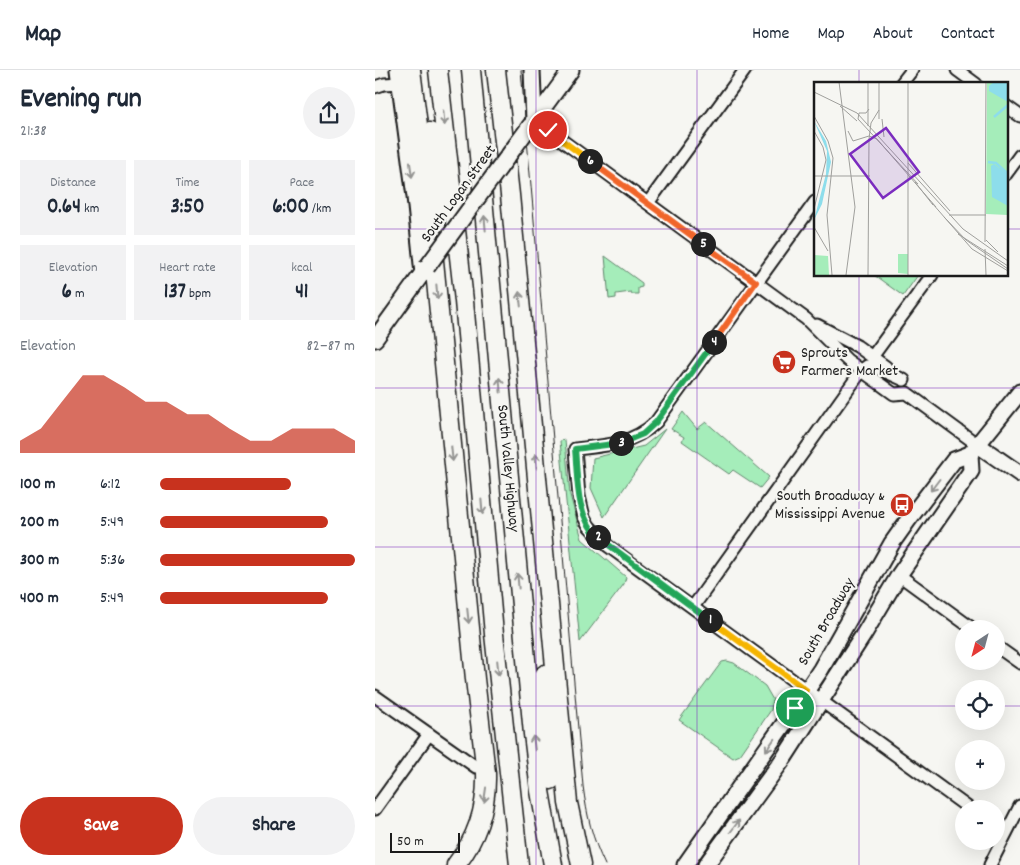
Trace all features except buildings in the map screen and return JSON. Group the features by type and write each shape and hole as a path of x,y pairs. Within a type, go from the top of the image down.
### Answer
{"highway":[{"path":"422,70 440,194 449,274 463,301"},
{"name":"South Valley Highway","path":"438,70 519,865"},
{"name":"South Valley Highway","path":"471,70 527,677 541,791 553,865"},
{"path":"496,70 541,509 568,803 581,865"},
{"path":"502,70 510,195"},
{"path":"403,74 430,220 475,679 486,772 484,804 479,822 472,841 456,865"},
{"path":"541,509 546,726 559,865"}],"main road":[{"path":"532,70 532,123"},
{"name":"South Logan Street","path":"375,339 571,70"},
{"path":"403,74 416,206 425,270"},
{"name":"South Broadway","path":"685,865 821,669 892,543 954,460 974,449 1020,392"},
{"path":"974,449 1020,474"},
{"name":"South Broadway","path":"706,865 784,758 864,634 899,575 971,471 974,449"}],"street":[{"path":"648,203 745,70"},
{"path":"902,82 911,70"},
{"path":"957,70 973,82"},
{"path":"375,88 403,74"},
{"path":"1007,107 1020,116"},
{"path":"532,123 648,203 807,319 857,346 904,380 907,394 974,449"},
{"path":"1007,173 1020,155"},
{"path":"814,203 662,415 650,428 635,438 615,445 575,449 579,496 584,517 589,526 608,546 957,800"},
{"path":"872,357 931,276"},
{"path":"807,319 847,360 894,394 907,394"},
{"path":"693,608 862,370 867,366 873,366 904,380"},
{"path":"899,575 961,620"},
{"path":"1005,652 1020,663"},
{"path":"375,696 476,767"},
{"path":"375,809 429,734"},
{"path":"1005,826 1020,806"},
{"path":"990,865 995,850"}],"green space":[{"path":"605,256 642,283 642,287 638,288 638,294 632,294 631,292 616,294 616,298 609,299"},
{"path":"875,276 917,276 903,296"},
{"path":"683,412 697,429 706,422 769,477 760,488 733,470 729,474 682,441 684,437 671,429"},
{"path":"665,429 604,517 591,488 593,458 644,446"},
{"path":"565,440 570,495 582,539 626,577 624,584 580,642 560,441"},
{"path":"722,662 734,663 765,686 773,700 771,710 740,755 733,758 679,720"}],"tram line":[{"path":"521,70 583,786 591,827 605,865"}],"place":[{"name":"Sprouts Farmers Market","path":"784,362"},
{"name":"South Broadway & Mississippi Avenue","path":"902,505"}],"route":[{"path":"548,130 756,282 662,415 650,428 635,438 615,445 575,449 579,496 584,517 589,526 608,546 806,690 795,708"}]}
